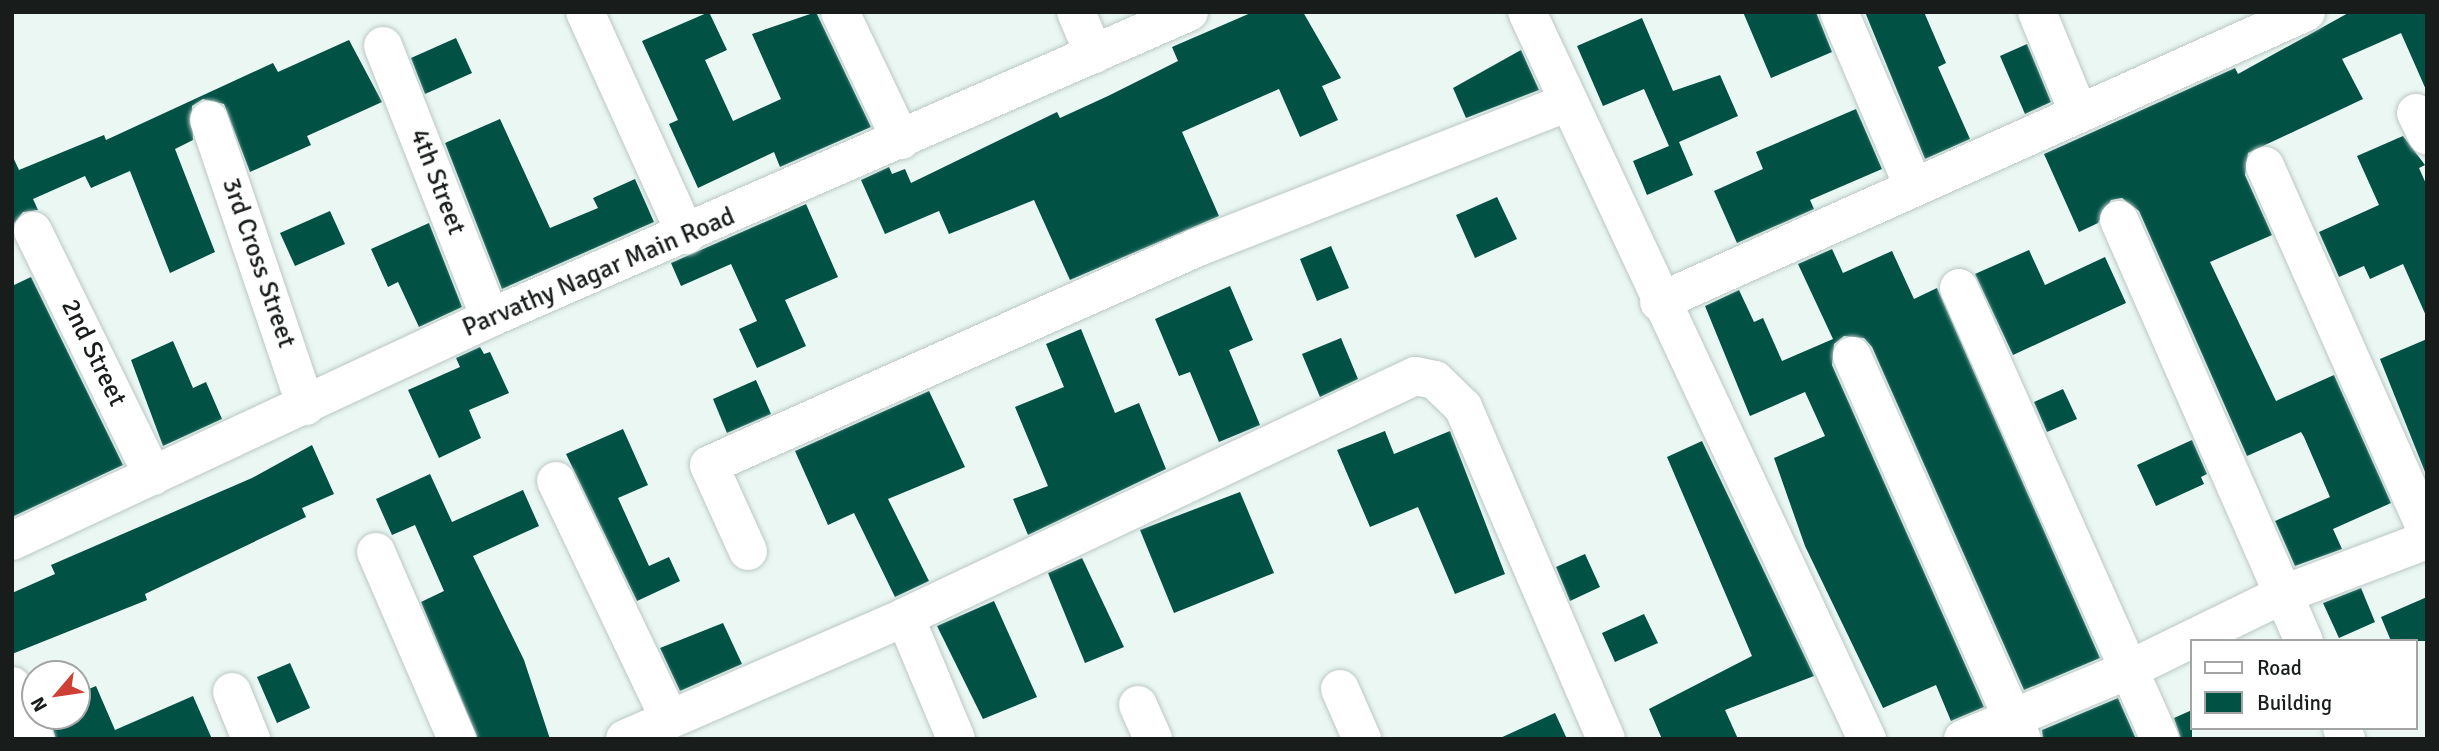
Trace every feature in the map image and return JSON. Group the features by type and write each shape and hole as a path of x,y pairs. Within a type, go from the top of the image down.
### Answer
{"street":[{"path":"585,12 686,235"},
{"path":"840,12 901,140"},
{"path":"1076,12 1094,54"},
{"name":"Parvathy Nagar Main Road","path":"12,541 490,318 686,235 1189,12"},
{"path":"1527,12 1659,302 1867,739"},
{"path":"1839,12 1914,188"},
{"path":"2037,12 2080,114"},
{"path":"1659,302 2080,114 2237,27 2306,12"},
{"name":"4th Street","path":"383,46 490,318"},
{"path":"748,551 709,465 1196,248 1568,103"},
{"name":"3rd Cross Street","path":"209,120 306,405"},
{"path":"2265,166 2427,531"},
{"path":"2119,220 2303,639"},
{"name":"2nd Street","path":"33,231 153,476"},
{"path":"1959,288 2160,739"},
{"path":"1852,356 2017,729"},
{"path":"625,739 905,617 1415,376 1425,378 1463,407 1606,739"},
{"path":"556,481 669,718"},
{"path":"2191,639 2284,593 2427,540"},
{"path":"376,552 457,739"},
{"path":"905,617 956,739"},
{"path":"1963,739 2017,729 2190,639"},
{"path":"12,686 35,739"},
{"path":"1340,689 1362,739"},
{"path":"232,692 251,739"}],"building":[{"path":"709,12 727,50 705,60 733,121 781,99 752,34 816,12 871,127 780,167 774,152 698,188 669,124 678,120 642,41"},
{"path":"1253,12 1303,12 1341,78 1322,86 1338,120 1300,137 1279,89 1182,132 1219,216 1070,280 1034,200 949,234 939,211 885,234 861,180 889,167 892,174 905,169 911,183 1057,112 1060,118 1178,61 1172,47"},
{"path":"1743,12 1816,12 1832,52 1771,78"},
{"path":"1865,12 1924,12 1946,63 1938,67 1970,139 1925,159"},
{"path":"2350,12 2427,12 2427,92 2401,33 2342,59 2363,99 2248,153 2245,175 2272,235 2210,262 2276,401 2334,375 2391,503 2333,529 2342,549 2295,566 2275,521 2330,497 2301,432 2247,456 2139,211 2122,198 2111,200 2098,223 2079,232 2044,154 2235,68 2238,74"},
{"path":"1642,18 1673,91 1720,75 1738,116 1679,142 1693,175 1647,195 1633,161 1669,146 1644,89 1603,106 1577,46"},
{"path":"456,38 472,73 425,94 411,58"},
{"path":"349,40 382,102 307,136 311,145 250,172 224,104 203,99 192,106 193,140 175,149 215,252 170,273 130,171 91,188 85,176 33,199 38,210 23,212 12,226 12,155 19,170 104,135 106,140 273,63 278,72"},
{"path":"2027,44 2051,102 2025,114 2000,56"},
{"path":"1521,50 1539,90 1466,118 1453,88"},
{"path":"1856,109 1882,169 1810,200 1814,209 1737,243 1714,191 1763,169 1756,152"},
{"path":"500,119 550,228 598,208 593,198 635,179 654,222 502,289 445,143"},
{"path":"2403,136 2425,165 2419,168 2427,186 2427,318 2403,264 2370,279 2364,266 2339,277 2319,232 2379,205 2357,156"},
{"path":"1497,197 1517,239 1475,258 1456,215"},
{"path":"806,204 838,277 785,300 806,346 757,368 739,329 757,321 731,264 681,286 671,263"},
{"path":"330,211 345,244 295,266 280,233"},
{"path":"429,223 462,307 419,327 398,282 388,287 371,249"},
{"path":"1331,246 1349,288 1317,301 1300,259"},
{"path":"1832,249 1843,273 1892,251 1914,299 1937,288 2100,658 2024,690 1872,347 1864,338 1844,336 1834,344 1832,365 1984,707 1951,721 1936,685 1883,708 1805,546 1774,458 1825,436 1805,392 1750,416 1705,306 1739,290 1754,322 1763,318 1782,361 1833,339 1798,264"},
{"path":"2029,250 2045,285 2105,257 2126,303 2013,355 1975,274"},
{"path":"31,277 123,465 12,517 12,286"},
{"path":"1230,286 1253,340 1229,350 1260,425 1219,442 1190,372 1179,376 1155,319"},
{"path":"1081,329 1115,413 1139,403 1166,469 1028,535 1013,499 1048,486 1015,407 1064,387 1046,344"},
{"path":"1341,338 1358,379 1320,397 1302,354"},
{"path":"2427,339 2427,477 2380,359"},
{"path":"173,341 193,388 206,382 222,419 163,446 131,360"},
{"path":"480,347 484,354 490,352 509,393 469,410 481,438 439,458 408,390 460,367 456,358"},
{"path":"756,380 771,414 727,433 713,399"},
{"path":"2063,389 2077,419 2047,432 2034,402"},
{"path":"929,391 965,467 888,499 929,581 895,597 854,513 828,525 795,451"},
{"path":"623,429 648,485 618,498 649,566 669,557 680,581 637,601 566,454"},
{"path":"1385,431 1394,454 1450,431 1505,574 1455,594 1418,507 1370,527 1337,450"},
{"path":"2192,440 2207,474 2201,477 2204,484 2156,506 2137,465"},
{"path":"1702,441 1814,676 1725,710 1738,739 1662,739 1649,709 1752,656 1667,457"},
{"path":"312,445 334,494 302,508 306,517 145,594 147,600 12,654 12,593 55,574 51,565 252,478"},
{"path":"430,474 452,522 523,490 539,526 473,556 524,660 550,739 478,739 421,602 444,591 415,525 392,535 376,499"},
{"path":"1240,492 1274,573 1174,613 1140,530"},
{"path":"1585,554 1600,587 1570,601 1556,567"},
{"path":"1082,558 1124,647 1085,663 1048,573"},
{"path":"2361,588 2375,622 2339,638 2323,603"},
{"path":"2427,597 2427,641 2390,639 2381,617"},
{"path":"994,601 1037,697 983,719 937,626"},
{"path":"1644,614 1658,643 1615,662 1602,633"},
{"path":"723,623 742,664 680,691 660,648"},
{"path":"290,663 310,708 277,723 257,677"},
{"path":"96,686 115,730 193,696 212,739 56,739 53,730 91,730 91,688"},
{"path":"2118,698 2136,739 2043,739 2042,730"},
{"path":"2190,711 2192,739 2181,739 2174,718"},
{"path":"1555,713 1567,739 1498,739"}]}
